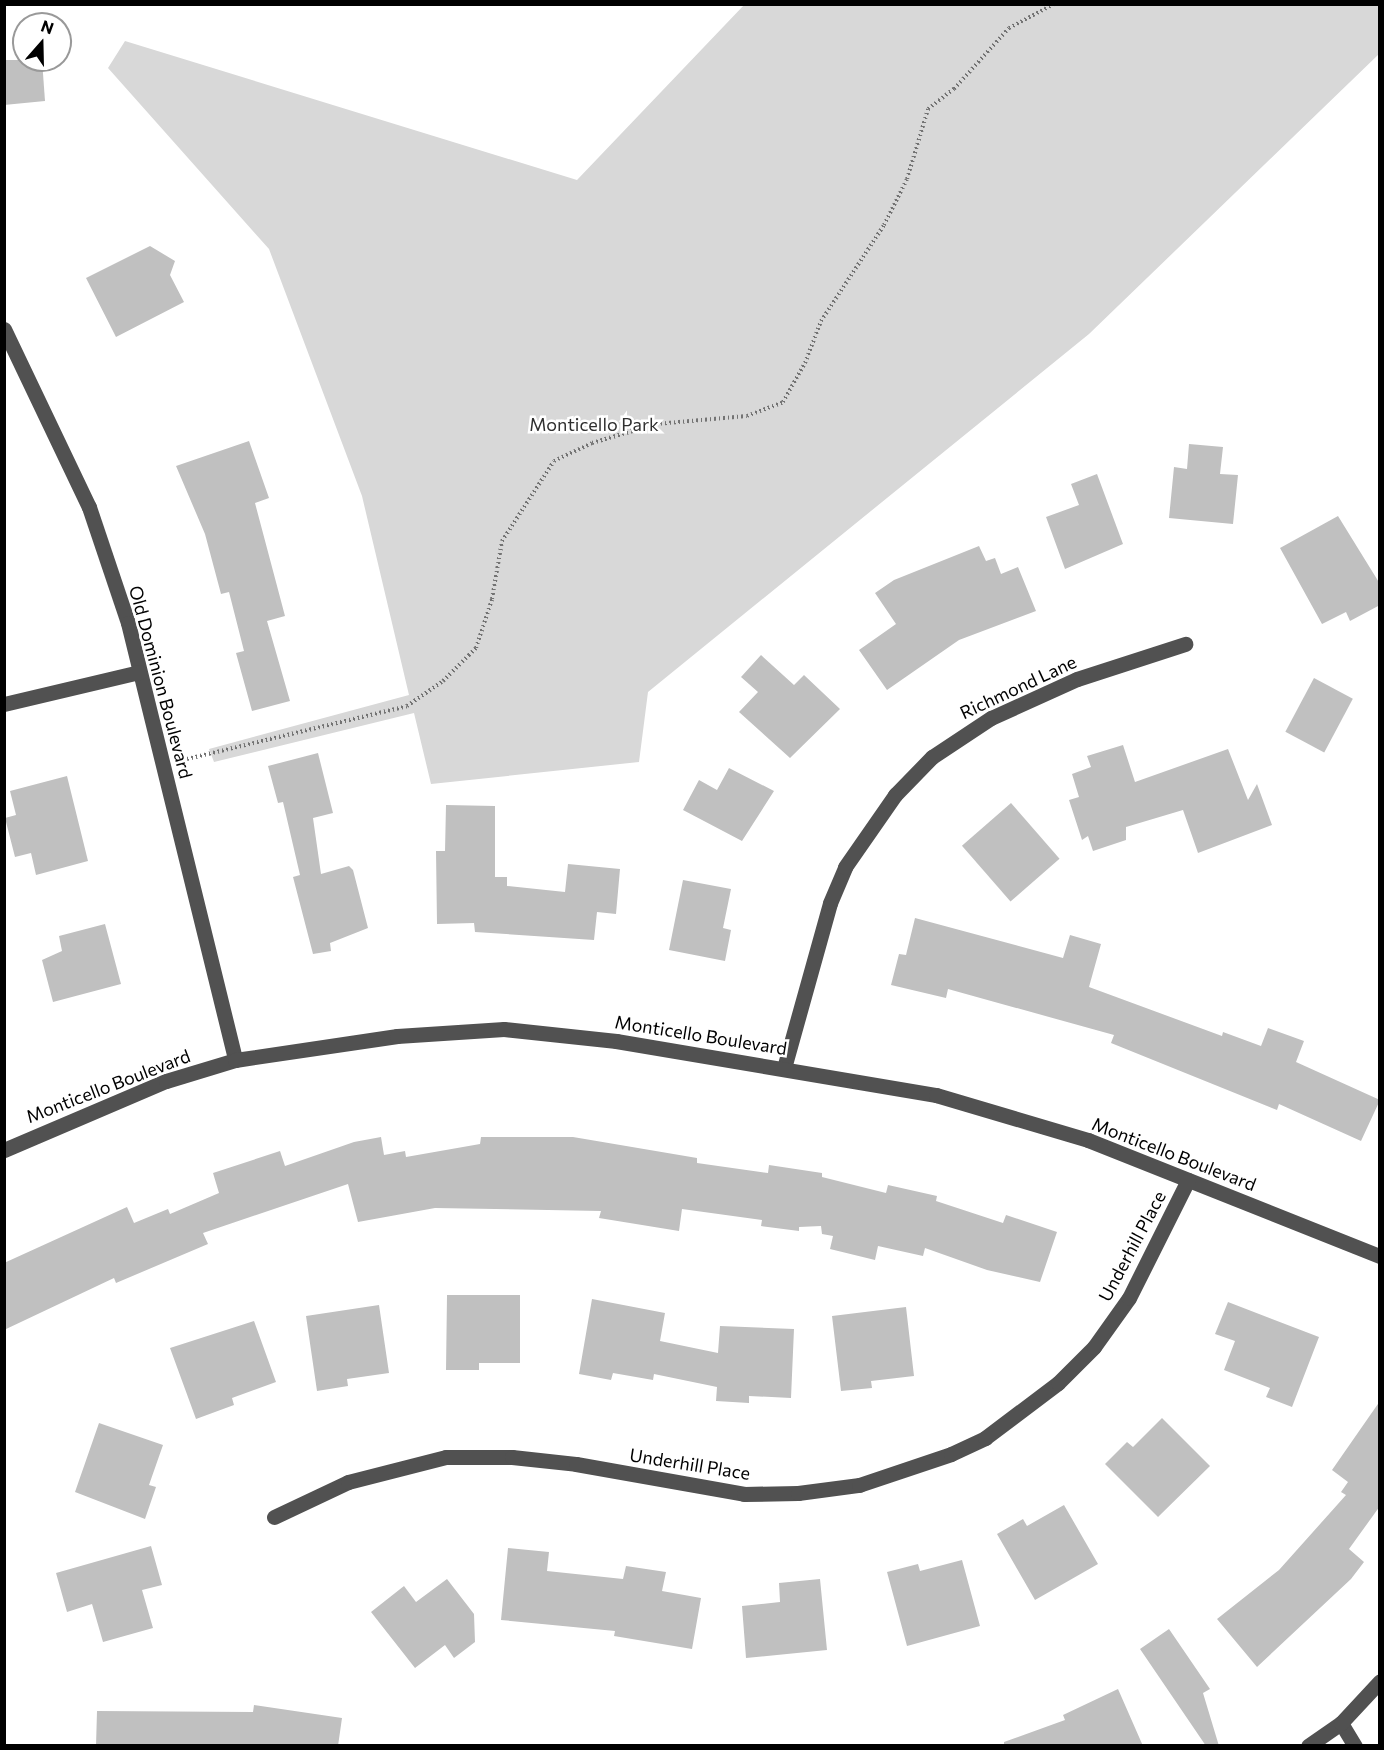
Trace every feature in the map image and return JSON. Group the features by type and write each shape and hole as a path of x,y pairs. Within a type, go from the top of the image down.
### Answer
{"street":[{"name":"Old Dominion Boulevard","path":"4,330 88,507 128,623 235,1060"},
{"name":"Richmond Lane","path":"784,1068 830,903 845,867 895,795 932,758 991,718 1077,680 1185,644"},
{"path":"4,704 139,672"},
{"name":"Monticello Boulevard","path":"4,1150 166,1081 235,1060 397,1036 504,1029 616,1041 936,1095 1088,1140 1380,1256"},
{"name":"Underhill Place","path":"274,1517 348,1482 446,1457 512,1457 576,1464 744,1494 798,1493 859,1485 951,1454 985,1437 1049,1390 1094,1347 1129,1298 1188,1180"},
{"path":"1308,1746 1341,1723 1380,1681"},
{"path":"1341,1723 1355,1746"}],"path":[{"path":"163,764 407,706 443,681 476,648 492,598 502,541 554,460 592,443 656,424 747,416 783,402 805,363 821,321 889,216 907,179 928,109 954,89 1009,28 1054,4"}],"green space":[{"name":"Monticello Park","path":"745,4 1379,5 1379,54 1089,334 648,692 639,762 431,784 414,713 214,762 209,749 409,695 362,496 269,249 108,68 125,41 577,180"}],"building":[{"path":"4,60 12,60 12,72 43,72 45,101 4,105"},
{"path":"150,246 175,261 170,275 184,302 116,337 86,278"},
{"path":"249,441 269,498 255,503 285,616 267,621 290,701 252,711 236,653 244,651 229,592 221,594 205,534 176,466"},
{"path":"1189,444 1223,447 1220,474 1238,475 1233,524 1169,518 1174,467 1187,469"},
{"path":"1097,474 1123,544 1065,569 1046,517 1079,505 1071,484"},
{"path":"1338,516 1380,584 1380,605 1350,621 1346,612 1322,624 1280,548"},
{"path":"979,546 986,561 995,558 1001,574 1018,567 1036,611 959,640 887,690 859,650 896,624 875,593 894,580"},
{"path":"761,655 794,685 804,675 840,709 790,758 739,712 758,692 741,677"},
{"path":"1314,678 1353,699 1324,753 1285,732"},
{"path":"1123,745 1135,782 1228,749 1248,800 1257,784 1272,825 1198,853 1183,810 1126,827 1126,840 1093,851 1088,836 1082,840 1069,800 1079,797 1072,774 1091,767 1087,756"},
{"path":"318,753 333,813 313,818 321,874 349,866 353,870 368,928 330,943 331,951 313,954 293,877 300,875 283,802 278,803 268,766"},
{"path":"729,768 774,791 742,841 683,810 699,780 717,790"},
{"path":"67,776 88,861 36,875 31,853 15,857 5,818 16,815 10,791"},
{"path":"1011,803 1060,859 1010,901 962,846"},
{"path":"446,805 495,806 495,877 507,877 507,886 565,892 568,864 620,869 616,914 597,912 594,940 475,932 474,923 437,924 436,851 445,851"},
{"path":"683,880 731,889 723,928 731,930 725,961 669,950"},
{"path":"915,918 1063,958 1070,935 1101,944 1089,987 1222,1036 1223,1032 1261,1046 1268,1028 1304,1041 1296,1062 1380,1100 1361,1141 1279,1104 1277,1110 1111,1043 1114,1035 948,989 946,998 891,985 899,954 906,955"},
{"path":"105,924 121,984 53,1002 42,960 62,951 59,936"},
{"path":"381,1137 384,1155 405,1151 406,1157 480,1144 481,1137 573,1137 697,1158 697,1163 768,1173 769,1165 822,1173 822,1177 886,1193 888,1185 937,1196 936,1201 1003,1223 1006,1215 1057,1232 1040,1282 987,1270 925,1248 923,1256 878,1246 875,1260 830,1249 833,1236 822,1234 821,1226 799,1227 799,1231 761,1226 762,1220 682,1209 679,1231 599,1218 601,1211 435,1208 358,1222 348,1184 203,1233 208,1244 116,1283 114,1278 4,1330 4,1263 127,1207 134,1223 168,1209 170,1214 219,1193 213,1173 280,1151 285,1166 354,1142"},
{"path":"447,1295 520,1295 520,1363 479,1363 479,1370 446,1370"},
{"path":"592,1299 665,1313 660,1341 718,1353 720,1326 794,1329 791,1398 749,1396 749,1403 716,1401 717,1387 654,1374 653,1380 613,1373 611,1380 579,1374"},
{"path":"1228,1302 1319,1337 1292,1407 1266,1397 1270,1388 1224,1370 1235,1341 1215,1334"},
{"path":"379,1305 389,1373 347,1379 348,1386 317,1391 306,1316"},
{"path":"906,1307 914,1376 871,1381 872,1388 841,1391 832,1316"},
{"path":"254,1321 276,1382 232,1398 234,1405 196,1419 170,1348"},
{"path":"1380,1401 1380,1506 1349,1549 1364,1562 1351,1579 1257,1667 1217,1619 1279,1570 1346,1495 1341,1492 1348,1482 1332,1470"},
{"path":"1162,1418 1210,1466 1158,1517 1105,1464 1127,1442 1133,1447"},
{"path":"99,1423 163,1445 149,1485 156,1487 145,1519 75,1492"},
{"path":"1064,1505 1098,1564 1035,1600 997,1534 1023,1519 1027,1526"},
{"path":"151,1546 162,1585 142,1590 153,1628 103,1642 92,1604 67,1612 56,1573"},
{"path":"508,1548 549,1552 547,1571 623,1579 626,1566 666,1572 662,1591 701,1598 692,1649 614,1636 615,1631 501,1620"},
{"path":"962,1560 980,1626 907,1646 887,1572 918,1564 920,1571"},
{"path":"447,1579 474,1614 475,1642 454,1658 445,1645 415,1668 371,1612 404,1586 416,1602"},
{"path":"820,1579 827,1650 746,1658 742,1606 780,1602 779,1583"},
{"path":"1169,1629 1210,1689 1203,1693 1219,1746 1206,1746 1140,1649"},
{"path":"1118,1689 1143,1746 1004,1746 1004,1742 1065,1720 1063,1715"},
{"path":"254,1705 342,1718 338,1746 96,1746 97,1711 253,1712"}]}
